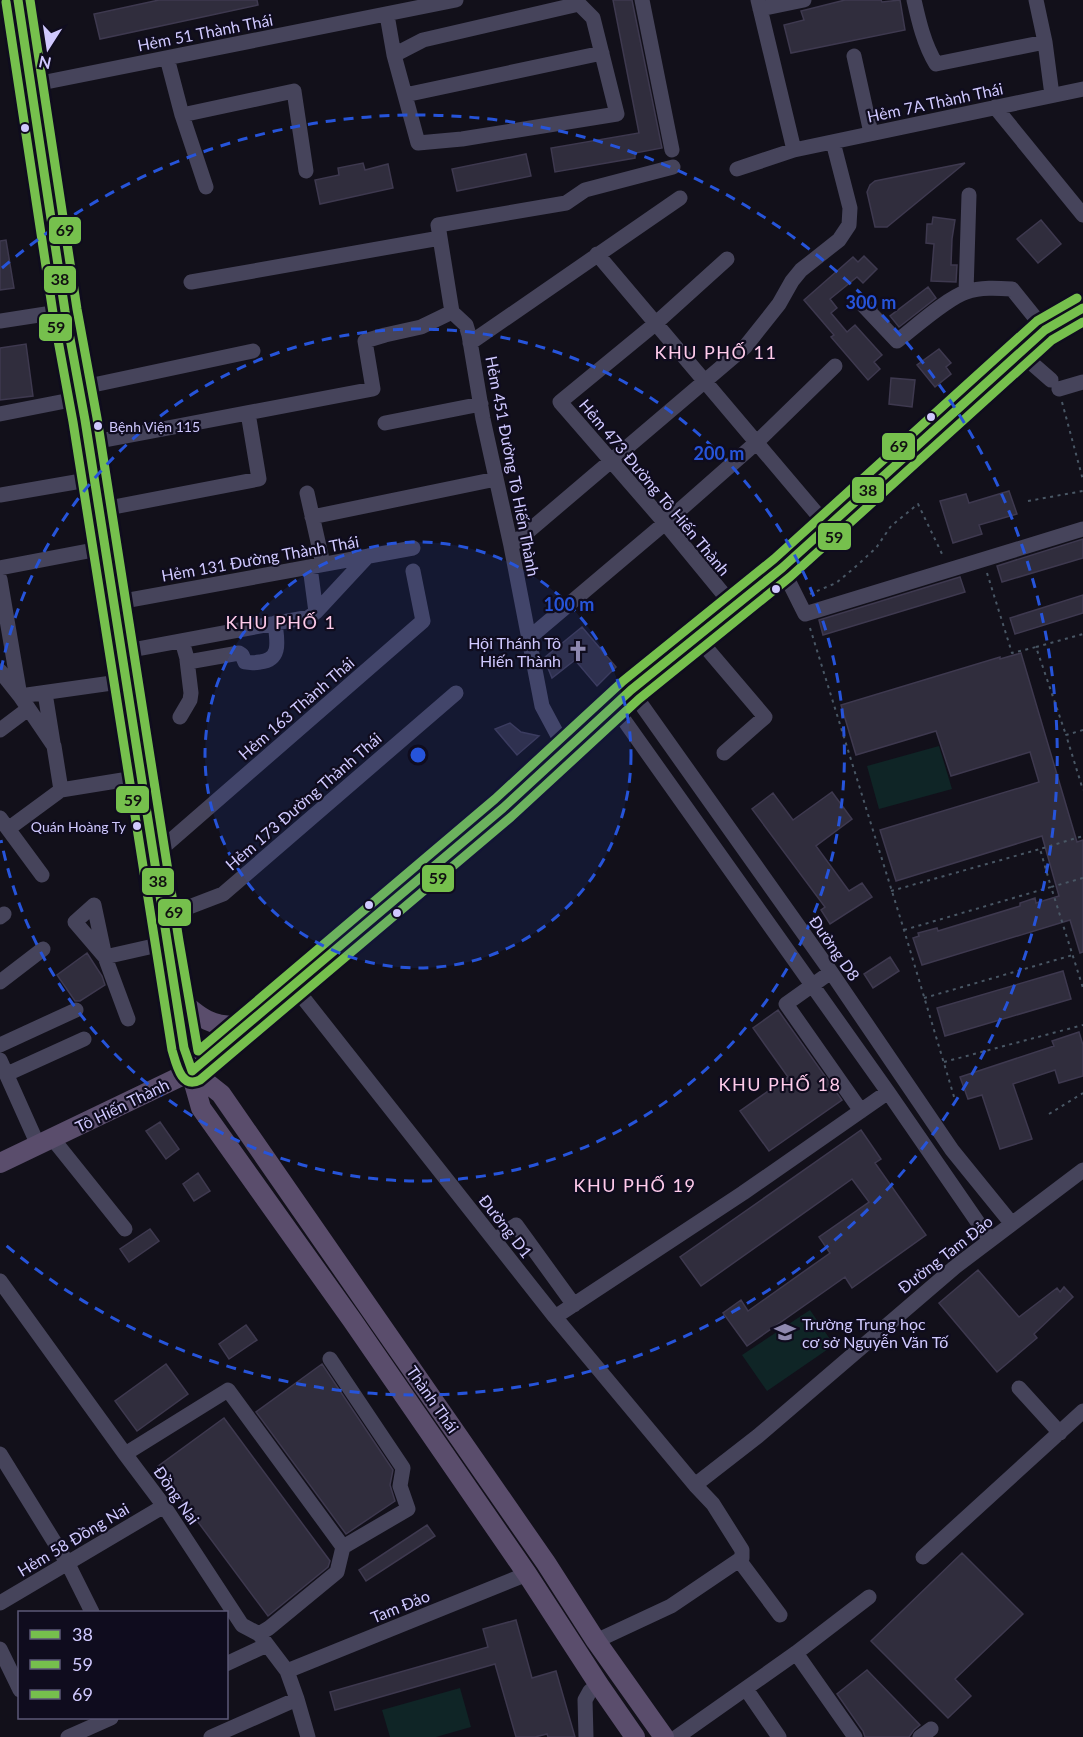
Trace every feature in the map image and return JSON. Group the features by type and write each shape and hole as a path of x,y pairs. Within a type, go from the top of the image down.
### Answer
{"main road":[{"name":"Thành Thái","path":"18,0 65,311 184,1048 201,1108 352,1320 527,1574 599,1686 635,1737"},
{"name":"Tô Hiến Thành","path":"0,1163 192,1071 512,800 631,690 782,568 1045,330 1083,308"},
{"path":"176,996 189,1009 214,1024 230,1027 246,1025"},
{"name":"Thành Thái","path":"192,1071 221,1094 370,1307 546,1563 596,1641 664,1737"},
{"path":"352,1320 370,1307"},
{"path":"527,1574 546,1563"}],"street":[{"path":"0,2 12,0"},
{"name":"Hẻm 51 Thành Thái","path":"31,85 456,0"},
{"path":"642,0 672,150"},
{"path":"794,150 759,5 804,0"},
{"path":"914,0 920,26 936,64 1044,42"},
{"path":"1036,0 1052,95"},
{"path":"387,15 394,55 418,143 462,139 617,114 593,18 579,4 423,40 394,55"},
{"path":"405,95 602,53"},
{"path":"854,56 871,133"},
{"path":"167,58 182,115 206,187"},
{"name":"Hẻm 7A Thành Thái","path":"737,169 794,150 1083,89"},
{"path":"182,115 294,91 306,171"},
{"path":"996,107 1083,214"},
{"path":"511,546 745,347 801,270 845,233 849,225 850,208 833,142"},
{"path":"191,282 439,231 566,202 585,190 673,167"},
{"path":"966,292 969,195"},
{"path":"470,343 680,198"},
{"name":"Hẻm 451 Đường Tô Hiến Thành","path":"439,231 452,312 466,325 470,343 542,706 557,734 568,748"},
{"path":"597,254 828,527"},
{"path":"655,324 727,259"},
{"path":"863,305 897,341 954,297 966,292 993,288 1012,289 1045,330"},
{"path":"0,321 65,311"},
{"path":"88,443 373,389 365,341 421,327 452,312"},
{"name":"Hẻm 473 Đường Tô Hiến Thành","path":"655,324 560,402 734,607"},
{"path":"0,414 253,351"},
{"path":"1020,353 1055,385 1083,382"},
{"path":"529,638 757,442 835,366"},
{"path":"385,423 481,404"},
{"path":"98,510 259,479 248,413"},
{"path":"0,495 93,479"},
{"path":"312,517 496,479"},
{"path":"307,493 312,517 316,565 316,612"},
{"path":"782,568 802,606 949,570 1083,529"},
{"path":"0,568 104,548"},
{"name":"Hẻm 131 Đường Thành Thái","path":"113,603 413,548"},
{"path":"120,652 309,617 368,556"},
{"name":"Hẻm 163 Thành Thái","path":"153,856 423,621 413,571"},
{"path":"0,579 3,620 24,703"},
{"path":"235,631 239,653 245,662 270,660 278,644 275,624"},
{"path":"697,637 765,717 724,753"},
{"path":"180,717 190,700 191,693 182,641"},
{"path":"187,660 190,662 239,653"},
{"path":"0,672 54,746"},
{"path":"0,730 24,703 45,693 126,681"},
{"name":"Đường D8","path":"631,690 831,972 952,1150 1012,1224"},
{"path":"45,693 61,790"},
{"name":"Hẻm 173 Đường Thành Thái","path":"163,917 223,894 456,693"},
{"path":"614,705 990,1240"},
{"path":"42,875 4,823 61,790 141,777"},
{"path":"128,1019 105,957 167,943"},
{"path":"0,982 44,950"},
{"path":"831,972 786,1004 861,1111"},
{"name":"Đường D1","path":"293,985 555,1317 694,1485 713,1504 739,1542 742,1550 742,1558 739,1560"},
{"path":"0,1045 76,1010"},
{"path":"7,1074 84,1039"},
{"path":"0,1060 45,1142 125,1229"},
{"path":"555,1317 743,1193 888,1092"},
{"path":"936,1161 952,1150"},
{"name":"Đường Tam Đảo","path":"694,1485 758,1436 906,1307 1083,1170"},
{"path":"495,1240 516,1225 574,1305"},
{"name":"Đồng Nai","path":"0,1281 164,1506 242,1625 263,1640 287,1671 308,1737"},
{"path":"228,1663 263,1640 269,1628 337,1572 343,1547 408,1509 400,1486 403,1468 330,1359"},
{"path":"1019,1388 1060,1433"},
{"path":"125,1454 228,1390 343,1547"},
{"path":"923,1557 1083,1411"},
{"path":"0,1454 68,1564 92,1611"},
{"name":"Hẻm 58 Đồng Nai","path":"0,1603 164,1506"},
{"path":"596,1641 671,1606 739,1560 780,1615"},
{"name":"Tam Đảo","path":"287,1671 527,1574"},
{"path":"677,1737 796,1653 869,1597"},
{"path":"0,1649 18,1686"},
{"path":"796,1653 855,1737"},
{"path":"586,1737 585,1700 590,1691 599,1686"},
{"path":"746,1689 779,1737"},
{"path":"211,1737 297,1699"},
{"path":"68,1737 109,1719"}],"path":[{"path":"1055,385 1083,480"},
{"path":"1028,501 1083,491"},
{"path":"949,570 918,504 891,526 876,548 836,583 802,606 955,1100"},
{"path":"983,560 1012,653 1083,634"},
{"path":"1036,647 1083,790"},
{"path":"1066,735 1083,730"},
{"path":"891,891 1083,836"},
{"path":"1040,849 1083,988"},
{"path":"904,930 1083,878"},
{"path":"924,998 1073,955"},
{"path":"944,1062 1083,1025"},
{"path":"1049,1114 1083,1093"}],"green space":[{"path":"939,746 952,789 879,809 867,766"},
{"path":"810,1310 834,1345 767,1391 742,1355"},
{"path":"460,1688 471,1727 436,1737 390,1737 382,1710"}],"building":[{"path":"159,0 257,0 258,5 100,39 94,14"},
{"path":"613,0 632,0 662,148 635,153 635,158 555,172 551,148 639,133"},
{"path":"845,0 881,0 882,2 900,0 905,30 791,53 784,25 804,20 801,11"},
{"path":"526,154 531,176 457,191 452,169"},
{"path":"363,163 365,170 388,164 393,188 320,204 315,180 339,175 338,168"},
{"path":"965,163 887,227 875,227 867,192 875,181"},
{"path":"933,217 955,220 951,265 957,265 956,282 931,281 934,244 926,243 927,224 932,224"},
{"path":"1041,220 1061,244 1038,263 1017,239"},
{"path":"6,240 14,288 0,290 0,241"},
{"path":"864,256 877,269 863,283 857,277 830,299 837,308 831,313 847,332 855,325 882,355 874,362 880,369 868,380 831,337 834,335 804,300 853,257 858,262"},
{"path":"928,287 936,298 899,327 890,316"},
{"path":"26,344 33,396 0,400 0,348"},
{"path":"939,349 951,363 946,367 951,374 935,387 917,365"},
{"path":"891,378 915,380 912,407 889,404"},
{"path":"1009,491 1017,514 979,525 982,534 953,543 940,501 966,494 969,503"},
{"path":"1083,539 1083,558 1002,582 997,566"},
{"path":"960,577 965,592 823,635 819,620"},
{"path":"1083,595 1083,613 1015,634 1010,618"},
{"name":"Hội Thánh Tô Hiến Thành","path":"582,627 616,667 597,686 575,660 552,678 544,658"},
{"path":"1021,653 1077,842 1083,840 1083,952 1080,953 1070,920 922,965 913,938 919,936 918,933 937,928 938,931 1020,906 1020,903 1035,898 1036,903 1059,896 1042,836 896,881 880,830 1039,782 1030,752 951,776 936,731 856,755 841,705 1000,657 1000,659"},
{"path":"510,723 521,732 539,736 517,755 495,729"},
{"path":"832,792 852,819 816,846 849,891 862,883 872,897 830,924 821,910 825,907 752,809 773,793 793,820"},
{"path":"87,953 105,985 80,1001 75,1001 57,975"},
{"path":"890,957 899,971 873,988 864,974"},
{"path":"1063,971 1071,999 945,1036 937,1008"},
{"path":"778,1010 842,1100 769,1151 740,1111 788,1077 753,1028"},
{"path":"1079,1032 1083,1045 1083,1076 1059,1083 1055,1070 1013,1084 1032,1139 1000,1149 982,1095 968,1099 960,1077 1054,1046 1052,1041"},
{"path":"160,1122 179,1149 166,1159 146,1131"},
{"path":"861,1130 881,1159 875,1163 926,1235 852,1288 845,1277 747,1346 723,1313 741,1300 748,1311 830,1253 819,1237 869,1202 852,1179 701,1286 680,1257"},
{"path":"198,1173 210,1191 194,1201 183,1184"},
{"path":"150,1229 159,1241 129,1262 120,1249"},
{"path":"978,1270 1019,1317 1057,1288 1060,1292 1064,1287 1073,1297 1034,1334 1037,1338 997,1372 939,1303"},
{"path":"246,1325 257,1340 229,1359 219,1344"},
{"path":"166,1364 188,1394 137,1431 115,1401"},
{"path":"322,1364 393,1470 390,1485 395,1501 346,1534 256,1412"},
{"path":"224,1418 330,1561 328,1567 268,1616 157,1467"},
{"path":"427,1525 435,1536 366,1581 359,1570"},
{"path":"962,1553 1023,1614 955,1679 971,1696 948,1718 871,1641"},
{"path":"516,1620 532,1678 556,1671 575,1737 548,1737 547,1734 535,1737 516,1737 495,1664 335,1710 330,1692 488,1647 483,1629"},
{"path":"867,1670 920,1725 909,1737 865,1737 837,1694"}],"transit line":[{"name":"38","path":"18,0 65,311 85,420 184,1048 192,1071 503,808 631,690 782,568 1045,330 1083,308"},
{"name":"69","path":"30,0 77,309 97,418 198,1051 495,799 623,681 774,559 1037,321 1077,298"},
{"name":"59","path":"6,2 53,313 73,422 172,1050 180,1074 188,1081 200,1080 511,817 639,699 790,577 1052,340 1083,322"}],"place":[{"name":"Bệnh Viện 115","path":"98,426"},
{"name":"Hội Thánh Tô Hiến Thành","path":"578,651"},
{"name":"Quán Hoàng Ty","path":"137,826"},
{"name":"Trường Trung học cơ sở Nguyễn Văn Tố","path":"785,1332"}],"district":[{"name":"KHU PHỐ 11","path":"716,352"},
{"name":"KHU PHỐ 1","path":"281,622"},
{"name":"KHU PHỐ 18","path":"780,1084"},
{"name":"KHU PHỐ 19","path":"635,1185"}]}
